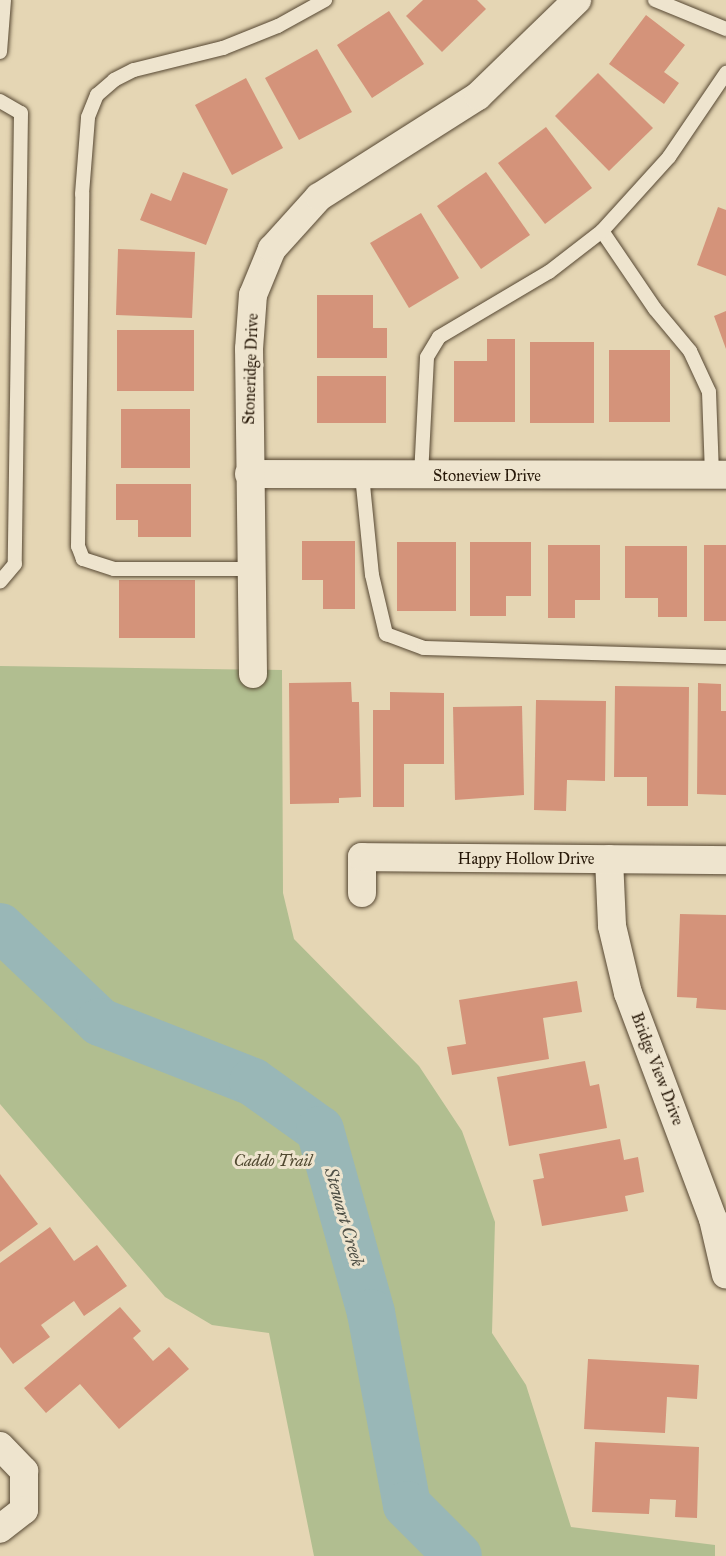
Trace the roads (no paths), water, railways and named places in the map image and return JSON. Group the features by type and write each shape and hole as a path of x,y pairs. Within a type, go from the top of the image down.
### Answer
{"street":[{"name":"Stoneridge Drive","path":"253,674 249,349 253,295 272,249 319,197 478,96 577,0"},
{"name":"Stoneview Drive","path":"249,474 719,475"},
{"name":"Happy Hollow Drive","path":"362,893 362,857 726,860"},
{"name":"Bridge View Drive","path":"609,859 612,926 628,993 722,1235 726,1275"},
{"path":"0,1446 24,1471 24,1510 0,1529"}],"lane":[{"path":"0,52 4,0"},
{"path":"250,569 114,569 83,559 78,546 82,194 88,117 97,95 114,80 134,70 223,48 278,26 325,0"},
{"path":"655,0 726,29"},
{"path":"421,476 427,357 439,337 549,272 602,231 669,157 726,73"},
{"path":"0,101 21,113 15,564 0,582"},
{"path":"602,231 655,309 690,351 710,392 719,475"},
{"path":"362,476 372,575 386,634 424,648 726,657"}],"waterway":[{"name":"Stewart Creek","path":"0,927 100,1022 253,1082 320,1130 371,1313 407,1505 458,1556"}],"park label":[{"name":"Caddo Trail","path":"273,1161"}]}
